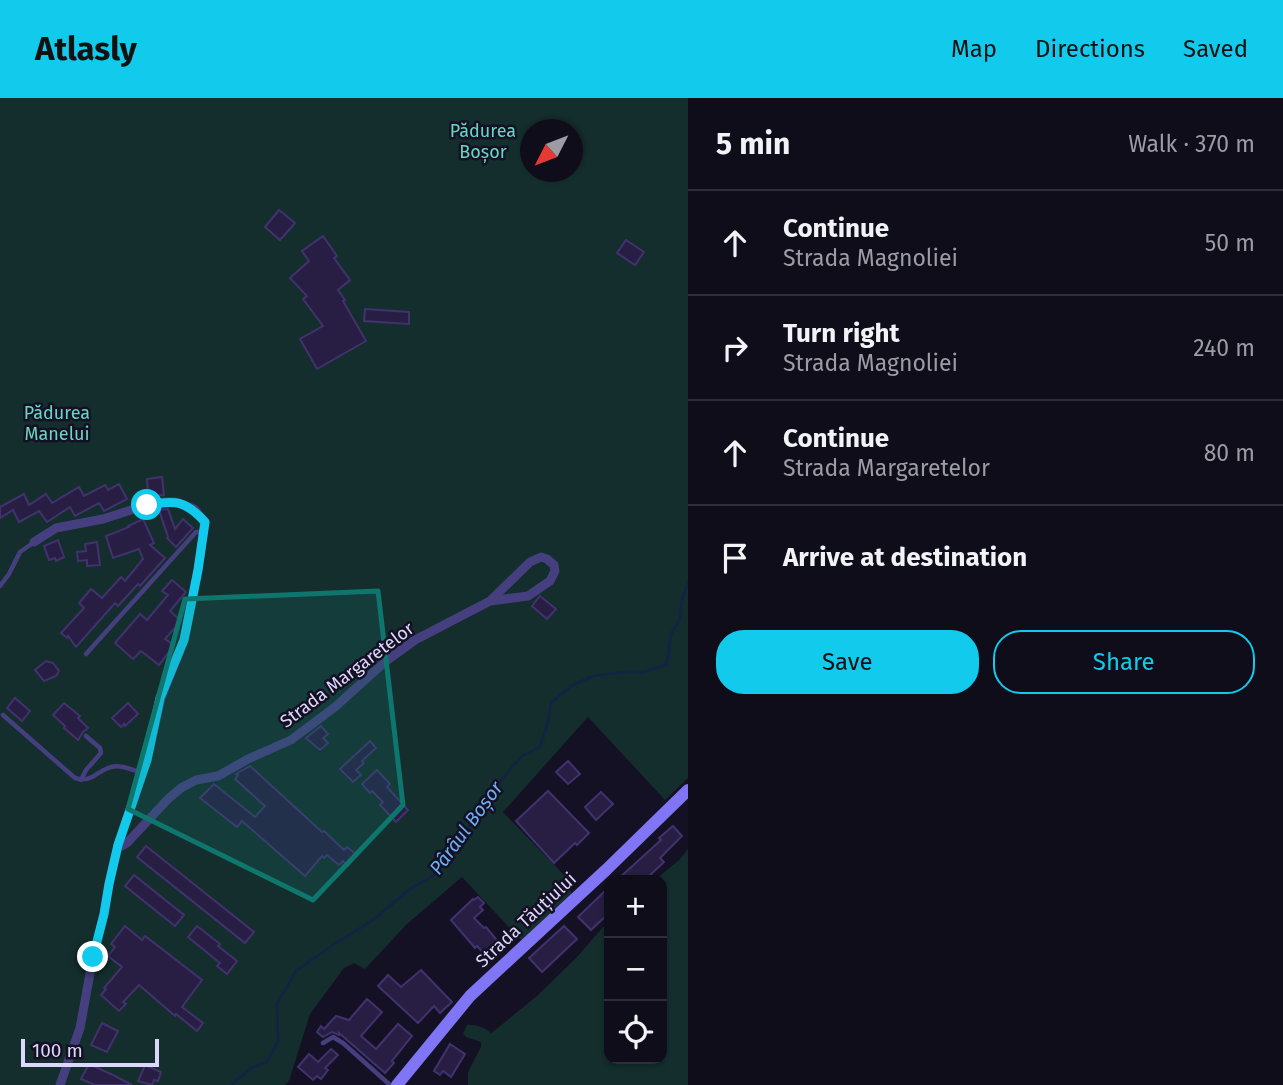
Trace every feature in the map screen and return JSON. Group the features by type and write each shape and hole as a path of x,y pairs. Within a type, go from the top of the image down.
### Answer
{"main road":[{"name":"Strada Tăuțiului","path":"397,1085 470,996 688,790"}],"street":[{"path":"34,542 56,528 103,519 164,502 176,502 194,509 205,522 184,640 160,698 144,773 118,845 80,1028 60,1085"},
{"name":"Strada Margaretelor","path":"118,845 127,843 181,788 196,780 218,776 291,740 415,640 490,601 530,562 541,557 554,565 555,571 550,581 528,596 490,601"}],"lane":[{"path":"86,654 196,532 203,532"},
{"path":"0,586 20,552 34,542"},
{"path":"3,715 75,778 90,780 108,768 119,766 144,773"},
{"path":"81,780 101,753 100,748 86,736"},
{"path":"323,1043 333,1037 343,1043 390,1085"}],"highlighted area":[{"path":"378,591 403,805 313,900 128,809 185,599"}],"green space":[{"path":"0,98 688,98 688,778 665,800 588,717 503,812 567,878 572,896 523,942 462,877 407,924 365,969 354,963 344,968 310,1014 289,1081 285,1085 0,1085"},
{"path":"688,849 688,1085 468,1085 468,1072 481,1042 463,1034 467,1025 479,1026 491,1033 494,1031 538,995 604,926 604,1064 667,1064 667,875 661,875"}],"building":[{"path":"279,210 295,223 280,240 265,227"},
{"path":"323,236 337,256 334,258 350,280 338,290 366,341 317,369 300,339 323,326 303,299 307,296 290,278 309,261 302,251"},
{"path":"626,240 644,252 635,265 617,253"},
{"path":"365,309 409,312 409,324 364,321"},
{"path":"162,477 164,495 148,496 147,479"},
{"path":"119,484 127,499 104,511 99,503 75,516 70,507 47,522 39,511 19,522 13,510 0,518 0,507 24,494 29,505 46,494 52,503 79,487 84,496 105,485 108,490"},
{"path":"168,509 175,529 183,519 193,528 176,547 167,538 159,510"},
{"path":"143,519 154,543 150,545 165,558 118,606 115,603 76,647 68,636 67,638 61,633 84,608 79,603 91,589 102,598 121,577 125,581 143,559 139,549 113,558 106,536"},
{"path":"58,540 64,557 56,561 55,558 49,560 44,546"},
{"path":"97,542 100,565 87,566 87,560 78,561 77,552 86,551 85,544"},
{"path":"172,580 186,592 170,611 181,621 165,639 174,645 159,665 141,651 133,659 115,643 140,614 147,620 168,595 162,591"},
{"path":"540,596 556,609 547,619 532,606"},
{"path":"46,661 53,663 59,671 56,676 44,681 35,670"},
{"path":"15,698 30,711 22,721 7,708"},
{"path":"64,703 80,716 78,718 88,728 78,740 53,715"},
{"path":"128,703 138,714 121,727 112,718"},
{"path":"321,726 328,734 323,738 328,743 320,750 306,738"},
{"path":"370,741 376,748 362,761 364,763 356,770 361,775 353,782 340,769"},
{"path":"568,761 580,774 568,784 556,772"},
{"path":"250,766 322,832 344,850 347,847 357,855 348,866 343,861 339,865 327,855 324,858 322,856 305,876 242,821 237,827 200,798 214,784 255,817 265,806 235,779 238,775 236,774"},
{"path":"377,770 390,784 387,787 408,810 396,822 380,805 383,802 362,784"},
{"path":"548,791 589,833 554,863 516,821"},
{"path":"601,792 613,804 596,820 585,807"},
{"path":"673,826 682,836 660,858 664,862 650,875 622,875 661,840 659,838"},
{"path":"146,846 254,932 245,943 137,857"},
{"path":"134,875 184,915 175,926 125,886"},
{"path":"604,892 604,918 591,930 578,917"},
{"path":"478,897 484,903 480,907 483,910 474,918 486,927 504,949 491,961 477,946 475,948 451,920"},
{"path":"125,926 142,940 145,936 202,980 182,1007 203,1023 197,1031 139,985 123,1002 126,1004 119,1011 101,995 122,967 108,956 115,947 111,944"},
{"path":"197,926 237,961 227,974 217,966 220,963 188,937"},
{"path":"564,926 577,939 542,972 529,958"},
{"path":"421,970 452,1002 440,1013 434,1006 418,1023 378,986 388,975 401,987"},
{"path":"367,999 382,1012 361,1036 376,1049 398,1024 412,1036 385,1073 339,1033 332,1032 323,1037 317,1032 321,1026 324,1029 336,1016 349,1020"},
{"path":"102,1023 118,1031 107,1052 91,1045"},
{"path":"450,1044 465,1054 451,1077 443,1071 440,1075 434,1071"},
{"path":"331,1049 338,1055 325,1068 328,1070 321,1079 317,1076 313,1080 298,1067 309,1054 318,1062"},
{"path":"89,1064 132,1085 95,1085 81,1079"},
{"path":"145,1065 161,1072 158,1081 154,1080 152,1085 138,1081"}],"waterway":[{"name":"Pârâul Boșor","path":"231,1085 251,1068 267,1062 278,1041 277,1004 296,971 373,920 410,889 433,876 483,810 503,778 522,756 540,747 551,703 571,686 593,676 644,672 667,664 671,634 680,619 682,600 688,583"}],"route":[{"path":"93,957 118,845 144,773 160,698 184,640 205,522 194,509 176,502 147,505"}],"park label":[{"name":"Pădurea Boșor","path":"483,141"},
{"name":"Pădurea Manelui","path":"57,423"}]}
